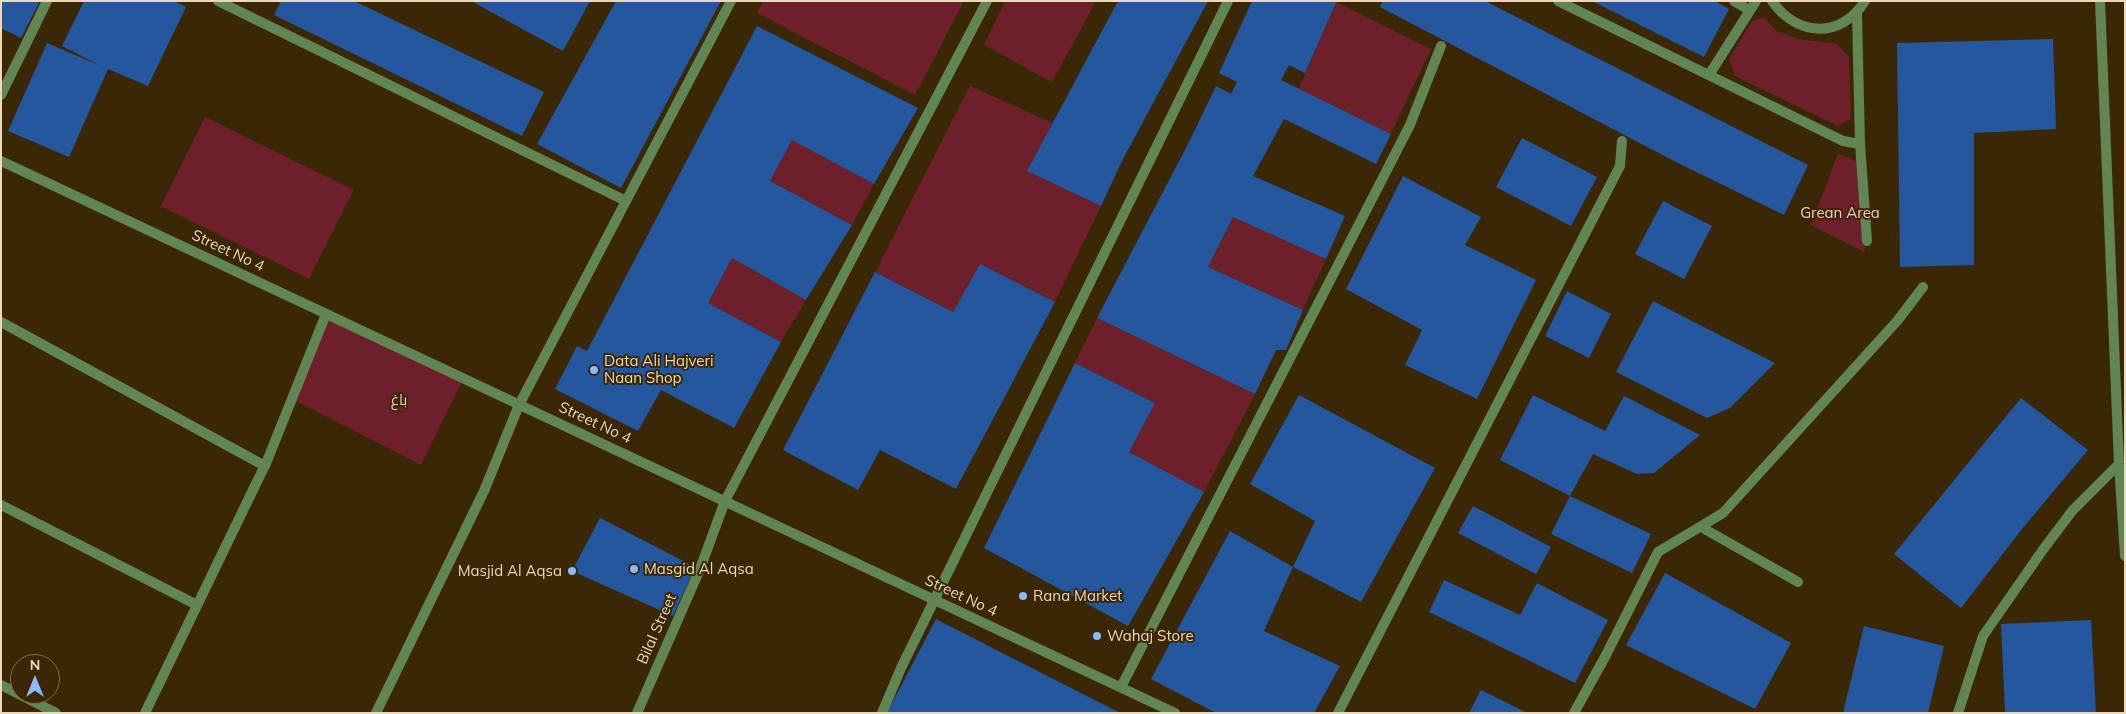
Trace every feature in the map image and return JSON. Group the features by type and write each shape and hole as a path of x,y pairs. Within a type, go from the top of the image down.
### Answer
{"street":[{"path":"1,95 47,1"},
{"path":"218,1 626,201"},
{"path":"376,713 484,491 519,404 731,1"},
{"name":"Bilal Street","path":"637,713 700,569 725,501 987,1"},
{"path":"882,713 901,668 1228,1"},
{"path":"1558,1 1843,140 1860,144"},
{"path":"1709,75 1752,5 1734,1"},
{"path":"1772,1 1783,15 1796,24 1812,28 1828,28 1844,23 1857,14 1865,1"},
{"path":"2100,1 2119,464 2125,556"},
{"path":"1857,14 1860,144 1867,241"},
{"path":"1120,687 1410,125 1441,46"},
{"path":"1338,713 1620,166 1622,141"},
{"name":"Street No 4","path":"1,161 1176,713"},
{"path":"1574,713 1606,655 1658,552 1723,513 1898,320 1923,287"},
{"path":"265,466 326,314"},
{"path":"1,322 265,466"},
{"path":"145,713 296,401"},
{"path":"1958,713 1983,636 2072,511 2119,464"},
{"path":"1,505 197,606"},
{"path":"1701,526 1798,582"},
{"path":"1,685 56,713"}],"green space":[{"path":"763,1 964,1 915,95 757,13"},
{"path":"1005,1 1096,1 1052,82 984,45"},
{"path":"1337,2 1431,49 1391,134 1298,90"},
{"path":"1764,17 1776,31 1799,39 1837,44 1849,57 1851,119 1838,126 1735,76 1729,59 1752,21"},
{"path":"970,86 1053,123 1027,171 1101,206 1055,302 980,264 953,312 875,272"},
{"path":"205,117 354,190 309,279 161,206"},
{"path":"792,139 874,184 852,225 770,181"},
{"name":"Grean Area","path":"1838,154 1861,163 1865,252 1811,225"},
{"path":"1233,217 1326,259 1303,310 1208,267"},
{"path":"732,258 806,300 781,342 708,303"},
{"name":"باغ","path":"326,314 464,378 421,465 296,401"},
{"path":"1097,318 1255,394 1204,492 1129,452 1155,403 1075,363"}],"building":[{"path":"1,1 40,1 21,38 1,28"},
{"path":"84,1 174,1 186,7 148,86 108,69 69,157 8,131 47,43 101,66 62,46"},
{"path":"281,1 354,1 544,92 522,136 274,15"},
{"path":"471,1 590,1 563,51"},
{"path":"616,1 721,1 621,188 537,144"},
{"path":"1118,1 1208,1 1123,159 1101,206 1027,171"},
{"path":"1252,1 1337,1 1305,73 1289,65 1281,80 1391,134 1376,164 1284,119 1253,176 1345,216 1326,259 1233,217 1208,267 1303,310 1286,350 1276,350 1255,394 1097,318 1188,144 1216,86 1231,94 1237,82 1219,73"},
{"path":"1383,1 1485,1 1808,165 1784,215 1674,161 1380,7"},
{"path":"1592,1 1715,1 1729,9 1704,57"},
{"path":"757,26 918,108 874,184 792,140 770,181 852,225 806,300 732,258 708,303 781,342 734,428 661,390 638,431 555,389 577,346 587,351"},
{"path":"2053,39 2056,129 1974,133 1974,265 1900,267 1897,43"},
{"path":"1522,138 1597,177 1571,226 1496,187"},
{"path":"1403,176 1481,217 1465,245 1536,280 1477,399 1405,365 1422,330 1346,289"},
{"path":"1663,201 1712,226 1684,279 1635,254"},
{"path":"980,264 1055,302 956,489 880,450 858,490 783,450 875,272 953,312"},
{"path":"1567,291 1611,314 1589,358 1545,336"},
{"path":"1653,301 1775,363 1730,408 1707,418 1616,372"},
{"path":"1075,363 1155,403 1129,452 1204,492 1128,626 984,548"},
{"path":"1299,395 1435,468 1361,602 1293,567 1315,521 1250,484"},
{"path":"1533,395 1605,431 1624,396 1700,435 1654,473 1637,474 1593,454 1570,496 1500,460"},
{"path":"2021,398 2088,450 2022,529 1961,608 1894,554"},
{"path":"1570,496 1651,534 1632,573 1551,534"},
{"path":"1473,506 1551,547 1536,574 1458,533"},
{"name":"Masgid Al Aqsa","path":"600,518 695,567 673,616 572,571"},
{"path":"1230,531 1293,567 1264,631 1340,666 1314,713 1216,713 1151,679"},
{"path":"1665,573 1791,643 1755,709 1626,645"},
{"path":"1444,580 1520,615 1537,583 1608,620 1575,683 1429,612"},
{"path":"936,619 1018,661 1120,713 887,713"},
{"path":"2091,620 2096,713 2005,713 2001,624"},
{"path":"1864,626 1944,646 1928,713 1843,713"},
{"path":"1481,690 1527,713 1469,713"}],"place":[{"name":"Data Ali Hajveri Naan Shop","path":"594,370"},
{"name":"Masgid Al Aqsa","path":"634,569"},
{"name":"Masjid Al Aqsa","path":"572,571"},
{"name":"Rana Market","path":"1023,596"},
{"name":"Wahaj Store","path":"1097,636"}]}
